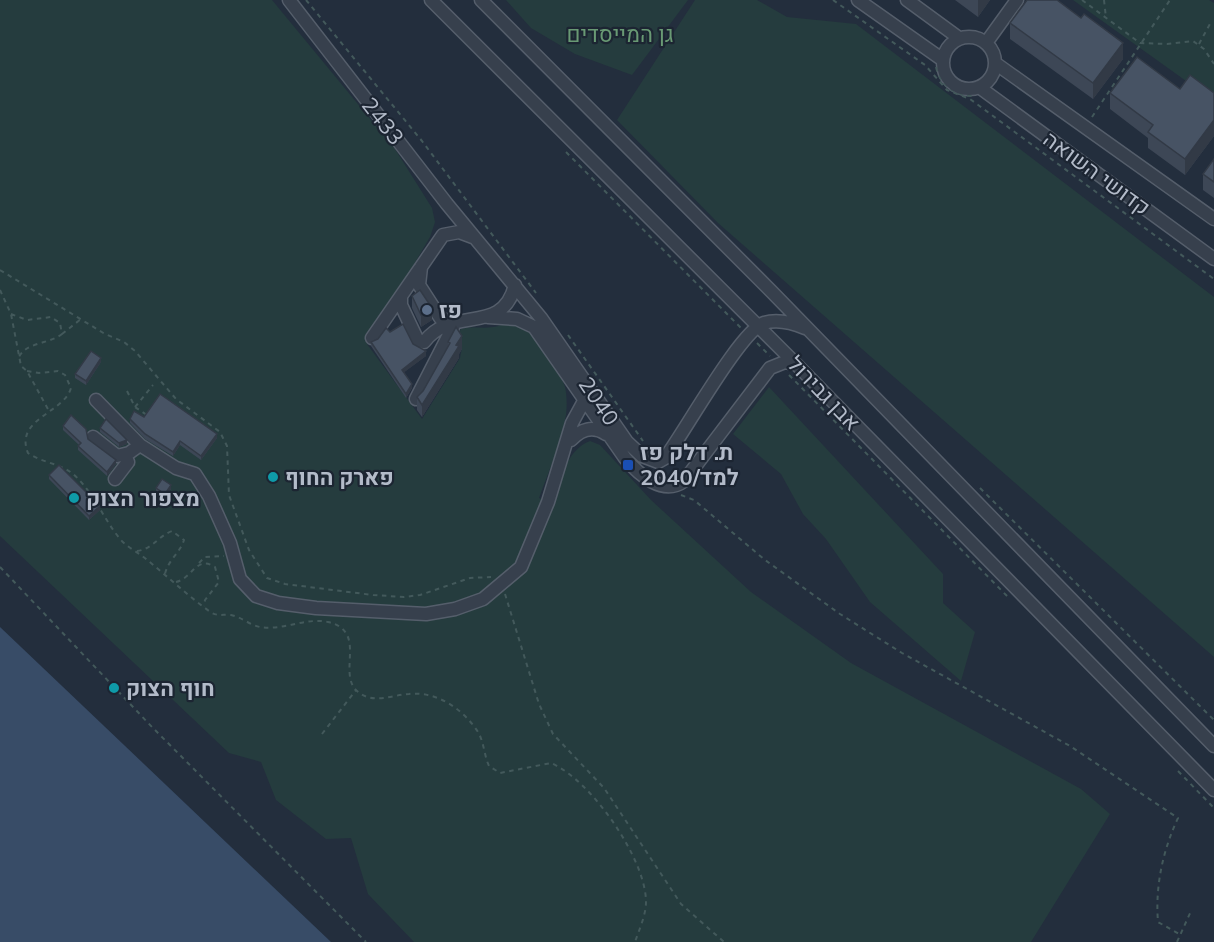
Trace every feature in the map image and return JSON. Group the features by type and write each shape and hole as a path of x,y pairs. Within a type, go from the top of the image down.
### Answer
{"street":[{"name":"2433","path":"289,0 479,241"},
{"name":"אבן גבירול","path":"431,0 753,331 797,365 1214,790"},
{"name":"אבן גבירול","path":"481,0 1214,746"},
{"path":"858,0 943,60"},
{"path":"907,0 959,38"},
{"path":"986,43 1017,0"},
{"path":"974,37 986,43 994,56 995,63 991,78 979,87 970,90 953,84 943,69 943,60 948,47 959,38 974,37"},
{"name":"קדושי השואה","path":"995,63 1214,219"},
{"name":"קדושי השואה","path":"979,87 1214,259"},
{"path":"372,338 438,239 447,232 459,232 479,241"},
{"name":"2040","path":"479,241 576,365 589,402 606,434 640,473 663,486 679,484 691,474 762,377 778,363"},
{"path":"421,263 419,285 441,319 456,321"},
{"path":"401,296 401,305 420,342 424,342 441,325 488,317 499,312 508,303 515,285"},
{"name":"2040","path":"488,317 517,318 534,327 589,402 635,450 647,459 658,462 673,448 753,331"},
{"path":"416,399 456,321"},
{"path":"753,331 774,321 806,329"},
{"path":"778,363 797,365"},
{"path":"96,400 140,445 176,468 195,474 209,496 234,557 240,579 256,596 278,603 316,608 426,614 455,609 483,599 521,567 564,453 572,423 589,402"},
{"path":"564,453 589,402"},
{"path":"571,440 579,432 589,429 606,434"},
{"path":"93,437 113,454 125,455 140,445"},
{"path":"115,479 128,462 125,455"}],"path":[{"path":"306,0 422,141 536,293"},
{"path":"833,0 925,65 947,90 970,99 1214,279"},
{"path":"1082,0 1140,43 1193,41 1199,44 1214,64"},
{"path":"1104,0 1106,18"},
{"path":"1085,127 1170,0"},
{"path":"1199,44 1211,22"},
{"path":"0,270 135,351 176,399 225,438 229,495 249,550 267,578 285,584 394,596 420,595 481,575 489,575 502,584 539,704 553,734 604,788 681,904 724,942"},
{"path":"0,290 11,314 21,366 39,374 58,371 69,381 71,388 69,398 32,426 26,436 25,446 28,453 38,460 67,469 99,504 121,539 216,615 231,615 261,627 326,621 337,624 346,633 351,645 351,683 357,690 368,697 381,699 411,694 432,695 448,702 470,722 480,735 489,766 494,770 500,773 513,772 541,763 551,763 578,781 628,848 644,878 646,905 635,942"},
{"path":"11,314 27,320 51,317 60,323 62,334"},
{"path":"19,357 27,348 54,341 82,319"},
{"path":"565,331 645,444"},
{"path":"753,331 778,363 1012,601"},
{"path":"27,370 49,411"},
{"path":"135,407 153,385"},
{"path":"127,391 135,407 152,419"},
{"path":"61,475 67,469"},
{"path":"679,494 694,500 765,560 840,614 917,662 1070,746 1178,818 1167,847 1156,890 1158,922 1179,934"},
{"path":"94,508 99,504"},
{"path":"137,551 154,546 165,534 172,531 179,535 184,540 182,548 169,562 165,574"},
{"path":"175,582 182,580 206,557 234,557"},
{"path":"199,563 208,562 219,574 219,582 205,600 204,606"},
{"path":"0,567 152,727 366,942"},
{"path":"322,734 357,690"},
{"path":"1174,767 1214,808"},
{"path":"1177,942 1191,912"}],"green space":[{"name":"פארק החוף","path":"0,0 272,0 395,149 432,208 435,222 430,237 367,344 422,419 460,358 462,348 456,339 461,329 489,328 509,323 522,327 530,333 552,360 566,394 564,425 539,498 552,503 569,459 590,441 600,445 651,500 751,592 851,663 1081,789 1110,814 1031,942 414,942 368,894 351,838 326,839 276,800 261,762 229,753 0,536"},
{"name":"גן המייסדים","path":"506,0 688,0 632,75 575,54 531,28"},
{"path":"695,0 757,0 787,17 856,24 1214,297 1214,657 718,223 617,120"},
{"path":"1073,0 1209,0 1214,3 1214,101"},
{"path":"769,387 943,574 943,603 975,632 961,681 870,602 826,539 803,514 781,474 733,434"}],"water":[{"path":"0,627 331,942 0,942"}],"building":[{"path":"1027,0 1057,0 1081,18 1084,14 1123,43 1093,83 1010,23"},
{"path":"1137,57 1180,89 1190,75 1214,93 1214,120 1185,159 1148,132 1153,125 1110,93"},
{"path":"1214,159 1214,182 1203,174"},
{"path":"420,290 432,308 421,315 412,296"},
{"path":"403,324 413,344 426,351 402,370 412,384 406,394 371,342 378,339 386,328 390,332"},
{"path":"456,327 462,336 456,345 459,346 422,405 417,397 423,391 450,343 448,342"},
{"path":"91,351 101,358 86,381 75,374"},
{"path":"160,394 217,434 201,456 180,441 173,452 145,434 130,419 134,411 144,417"},
{"path":"71,415 86,429 88,439 116,460 107,472 78,446 81,443 63,426"},
{"path":"106,419 127,440 119,443 100,428"},
{"path":"59,465 100,506 89,516 49,475"},
{"path":"162,479 171,485 165,494 156,488"}],"place":[{"name":"פז","path":"427,310"},
{"name":"ת. דלק פז למד/2040","path":"628,465"},
{"name":"פארק החוף","path":"273,477"},
{"name":"מצפור הצוק","path":"74,498"},
{"name":"חוף הצוק","path":"114,688"}]}
